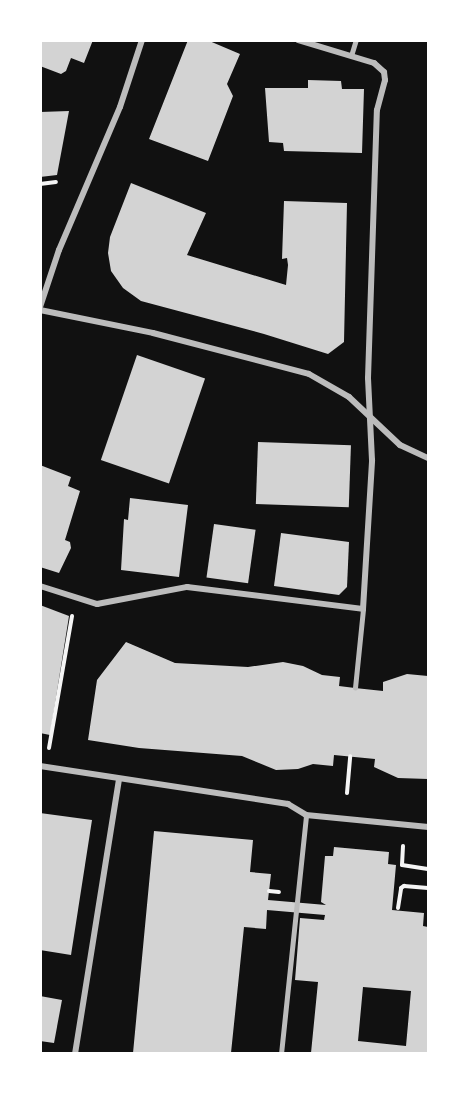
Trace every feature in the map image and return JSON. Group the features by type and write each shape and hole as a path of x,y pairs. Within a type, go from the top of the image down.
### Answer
{"street":[{"path":"142,40 120,107 59,250 40,309 153,333 309,374 349,397 369,418 400,444 429,458"},
{"path":"40,586 75,599 97,604 187,587 363,609 372,460 368,378 378,110 385,80 384,72 374,63 298,40"},
{"path":"40,766 119,780 288,804 306,815 429,827"},
{"path":"75,1053 119,780"}],"lane":[{"path":"351,56 356,40"},
{"path":"355,688 363,609"},
{"path":"281,1053 306,815"}],"path":[{"path":"40,184 56,182"},
{"path":"48,748 75,599"},
{"path":"347,793 350,756"},
{"path":"403,846 402,865 429,869"},
{"path":"398,909 401,888 404,886 429,888"}],"building":[{"path":"40,40 93,40 84,63 71,58 66,71 61,74 40,66"},
{"path":"188,40 207,40 240,54 227,84 233,96 208,161 149,139"},
{"path":"308,80 341,81 342,89 364,89 362,153 284,151 283,143 269,142 265,88 308,88"},
{"path":"69,111 57,175 40,177 40,112"},
{"path":"131,183 206,213 187,255 286,285 287,258 282,259 284,201 347,203 344,342 328,354 141,301 123,288 111,271 108,253 110,237"},
{"path":"137,355 205,378 169,483 101,460"},
{"path":"258,442 351,445 349,507 256,504"},
{"path":"40,465 71,477 68,486 80,491 65,540 70,542 71,548 59,573 40,567"},
{"path":"130,498 188,505 179,577 121,570 124,519 128,520"},
{"path":"214,524 256,530 248,583 206,577"},
{"path":"281,533 349,542 347,587 339,595 274,586"},
{"path":"40,605 69,616 50,735 40,733"},
{"path":"126,642 175,663 248,667 283,662 303,666 322,675 340,677 339,686 355,688 383,691 383,682 407,674 428,676 428,779 398,778 374,767 375,759 334,755 333,766 313,764 298,769 276,770 242,756 139,748 88,740 97,680"},
{"path":"40,813 92,820 71,955 40,950"},
{"path":"154,831 253,840 250,872 271,874 268,900 326,905 321,902 325,856 333,856 334,847 389,852 388,864 396,865 392,910 424,913 423,926 428,927 428,1053 311,1053 318,982 295,980 300,918 324,920 325,915 267,910 266,929 244,927 231,1053 133,1053","holes":["363,987 411,991 406,1046 358,1041"]},
{"path":"40,996 62,1000 54,1043 40,1041"}]}
